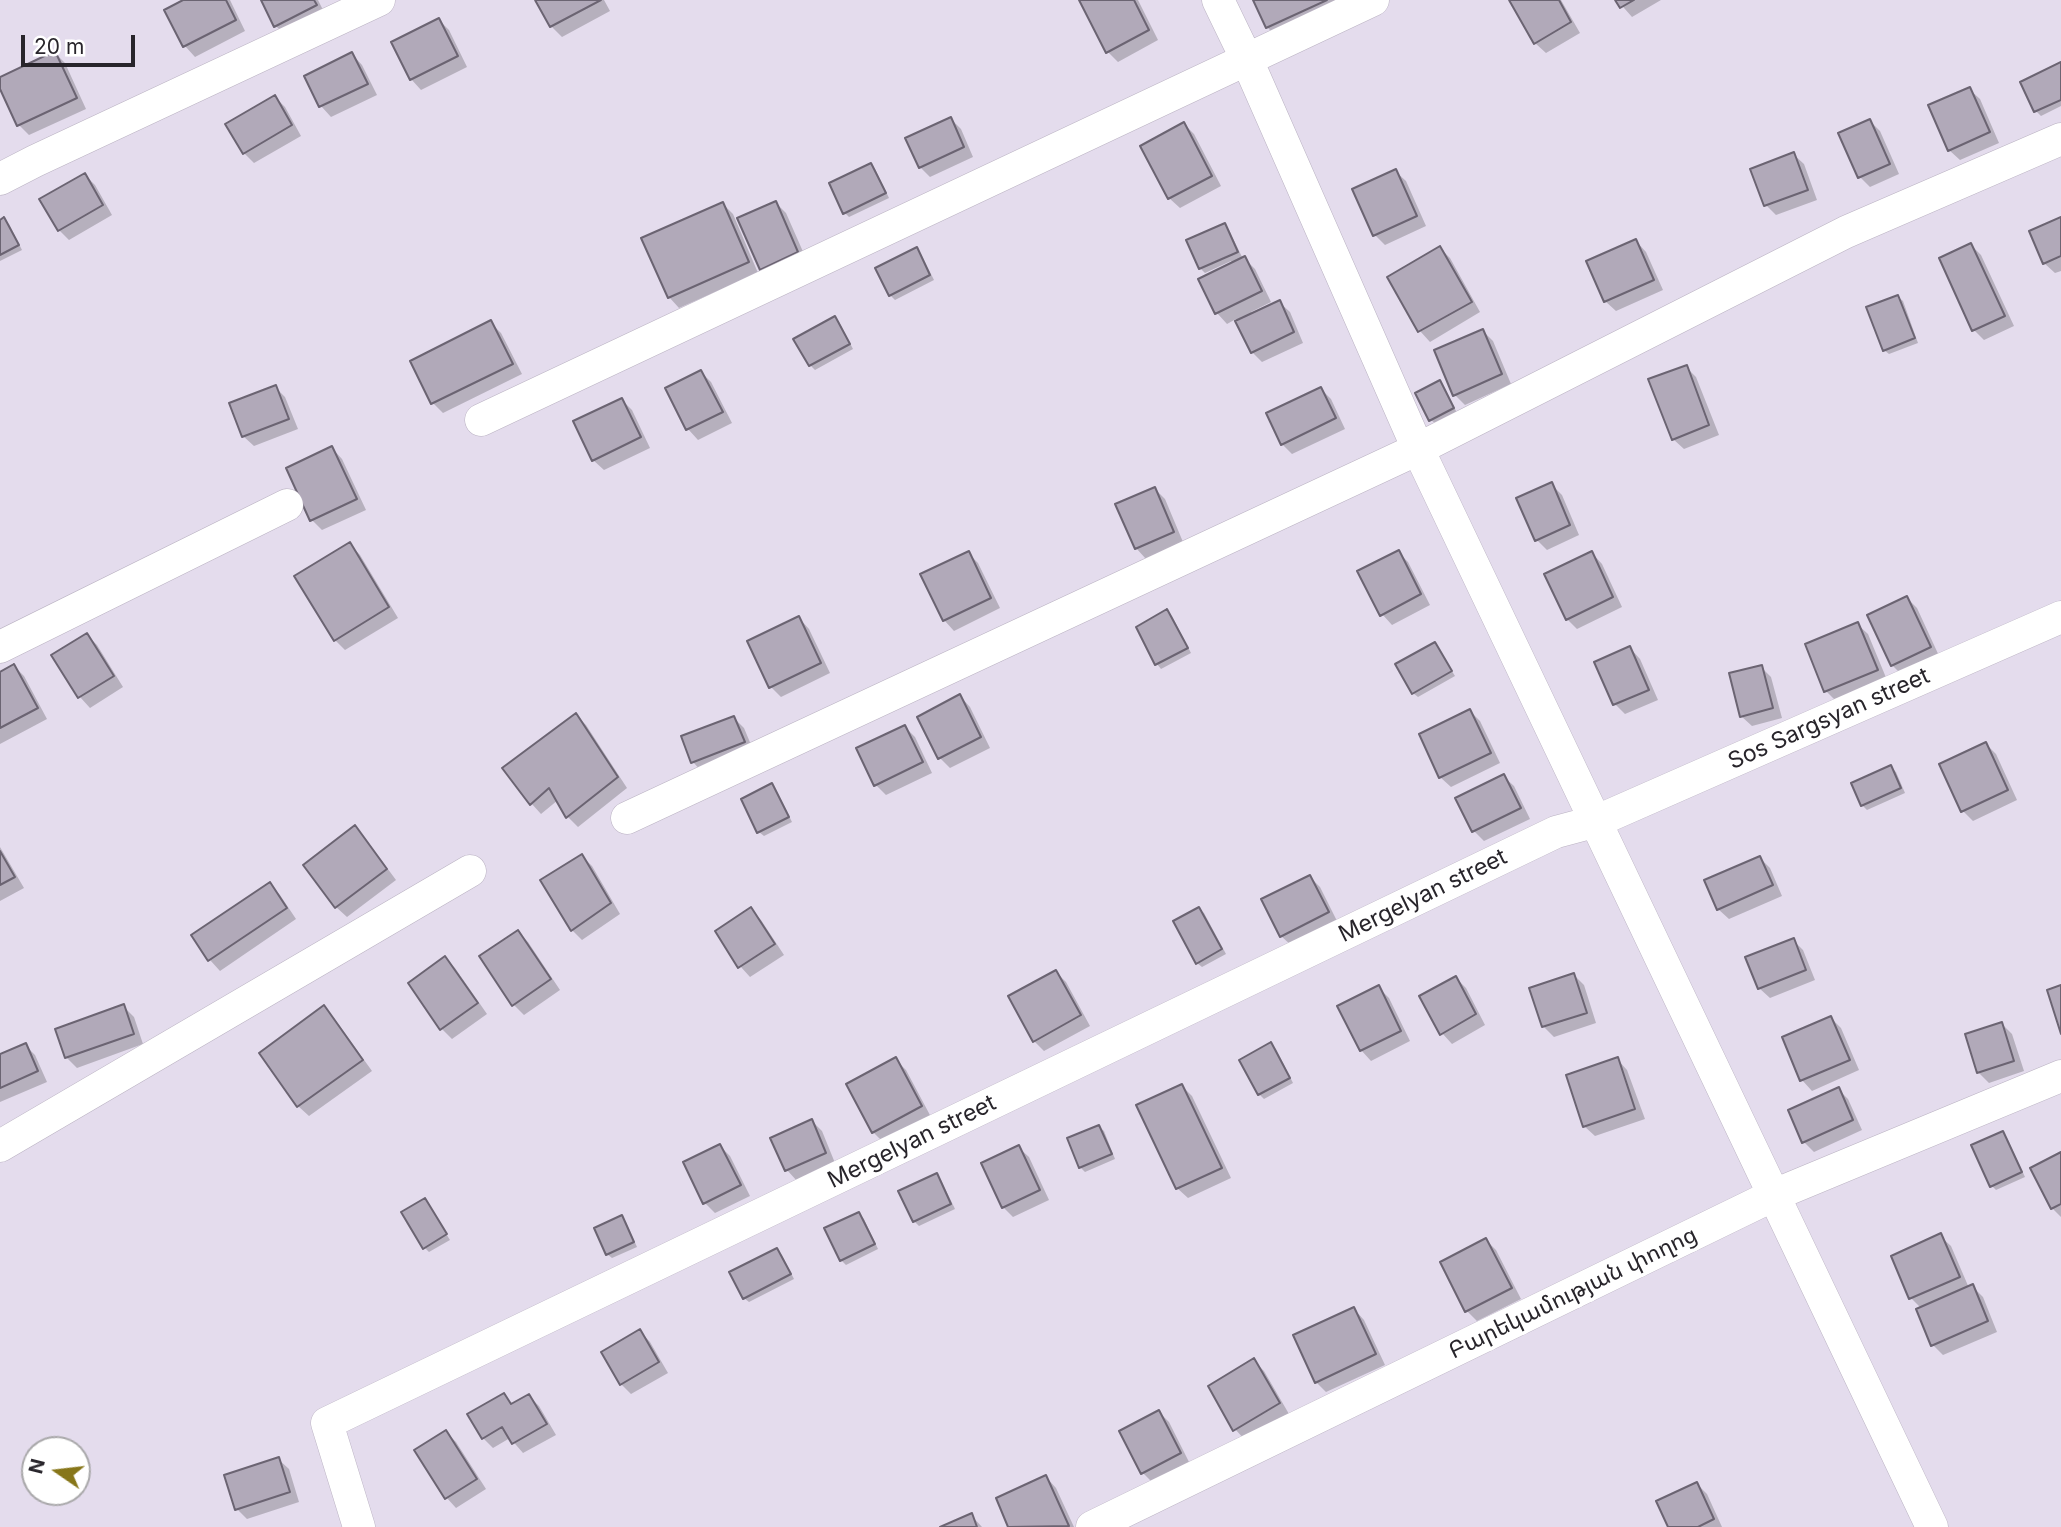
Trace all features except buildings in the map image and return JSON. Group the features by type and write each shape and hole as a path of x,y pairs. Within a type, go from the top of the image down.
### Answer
{"street":[{"path":"0,179 379,0"},
{"path":"1218,0 1418,449 1933,1527"},
{"path":"481,420 1373,0"},
{"path":"627,818 1418,449 1846,232 2061,139"},
{"path":"0,647 288,505"},
{"name":"Sos Sargsyan street","path":"1597,821 2061,617"},
{"name":"Mergelyan street","path":"359,1527 327,1423 1556,832 1597,821"},
{"path":"0,1146 470,871"},
{"name":"Բարեկամության փողոց","path":"1091,1527 1774,1195 2061,1076"}]}
